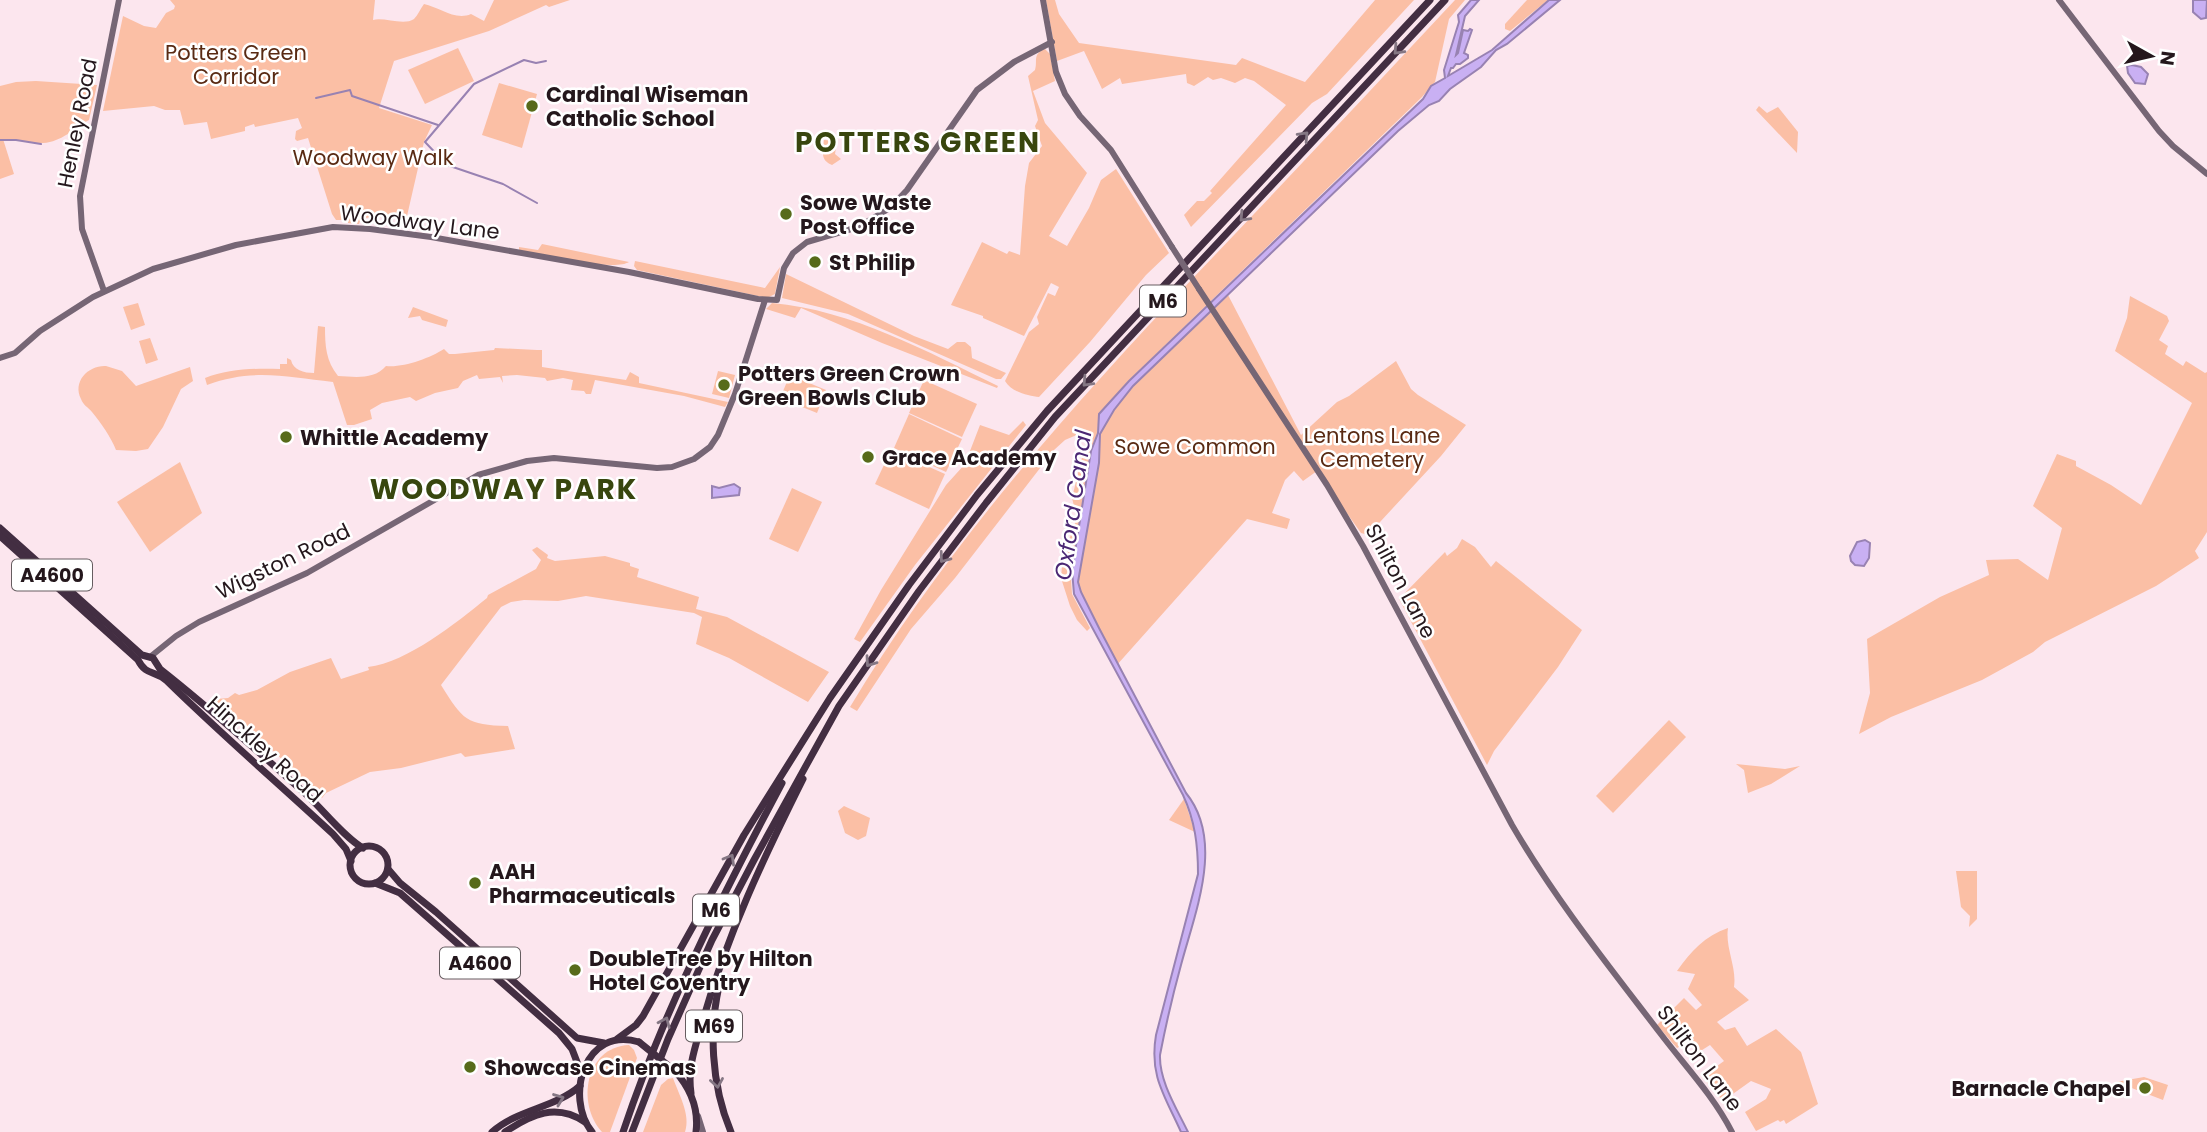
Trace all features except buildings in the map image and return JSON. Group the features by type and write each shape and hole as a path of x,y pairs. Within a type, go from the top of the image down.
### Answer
{"highway":[{"name":"M6","path":"623,1132 659,1035 703,935 830,698 976,495 1048,411 1430,0"},
{"name":"M6","path":"632,1132 668,1039 712,940 839,706 919,592 1055,417 1445,0"},
{"name":"Hinckley Road","path":"0,528 104,623 142,655 152,659 289,779 354,843 363,848"},
{"name":"A4600","path":"0,536 148,672"},
{"path":"141,666 142,660 152,659 154,668 148,672"},
{"name":"Hinckley Road","path":"148,672 164,678 200,715 333,834 345,847 351,861"},
{"path":"588,1128 581,1109 580,1086 582,1075 592,1055 604,1043 617,1039 636,1025 643,1016 744,835 830,698"},
{"path":"696,1132 690,1068 710,995 760,866 839,706"},
{"path":"372,847 381,851 387,859 388,869 384,878 375,883 363,884 352,872 351,861 357,851 372,847"},
{"name":"A4600","path":"388,869 400,883 577,1038 604,1043"},
{"name":"A4600","path":"375,883 391,888 407,899 559,1033 572,1049 582,1075"},
{"name":"M69","path":"731,1132 717,1086 713,1029 719,984 738,920"},
{"path":"617,1039 639,1042 675,1071 691,1093"},
{"path":"492,1132 522,1113 567,1097 580,1086"},
{"path":"505,1132 519,1122 552,1111 569,1112 588,1128"}],"street":[{"name":"Henley Road","path":"104,291 82,229 80,196 119,0"},
{"name":"Shilton Lane","path":"1043,0 1056,72 1069,101 1111,150 1327,485 1366,550 1533,861 1587,938 1711,1096 1732,1132"},
{"path":"2059,0 2159,131 2207,174"},
{"name":"Woodway Lane","path":"0,358 15,353 44,329 104,291 153,269 199,255 310,230 346,227 431,237 616,269 765,300 777,300 784,268 793,253 807,242 858,227 890,208 907,190 977,90 1014,62 1052,42"},
{"name":"Wigston Road","path":"152,659 192,625 307,573 457,486 487,472 527,461 554,458 657,468 672,467 694,459 709,447 724,424 765,300"},
{"path":"695,1107 703,1132"}],"green space":[{"name":"Potters Green Corridor","path":"170,0 375,0 373,20 405,22 414,19 424,4 453,15 471,14 484,21 494,0 570,0 549,7 546,5 489,31 394,61 379,108 432,125 424,142 407,216 361,218 359,224 348,223 347,217 344,220 336,220 332,214 308,138 297,141 295,139 296,131 302,128 298,118 255,127 254,124 245,127 245,131 211,139 207,122 184,125 180,110 165,110 154,106 103,111 123,16 144,26 156,28 166,13 174,9 175,6"},
{"path":"1046,0 1055,0 1059,14 1079,43 1236,65 1242,58 1305,82 1375,0 1414,0 1327,94 1312,103 1191,227 1184,215 1197,201 1204,201 1212,193 1210,191 1286,105 1254,81 1245,78 1235,83 1208,77 1194,86 1187,83 1186,74 1122,84 1120,78 1102,89 1084,51 1057,61"},
{"path":"1455,0 1465,0 1449,19 1435,82 1129,380 1099,414 1097,435 1090,451 1071,579 1072,594 1090,628 1087,631 1077,620 1061,578 1063,554 1075,525 1076,514 1072,498 1087,437 1079,434 1065,440 1054,450 955,578 911,629 857,711 850,707 926,591 1054,431 1099,379"},
{"path":"1527,0 1548,0 1510,31 1505,29 1505,24"},
{"path":"458,48 474,81 425,104 408,70"},
{"path":"1045,49 1050,54 1055,81 1033,91 1045,123 1087,173 1049,236 1067,246 1089,208 1101,180 1116,169 1169,253 1146,275 1039,397 1016,391 1005,381 1029,332 1039,324 1037,317 1048,293 1055,296 1059,287 1051,283 1024,336 983,316 951,305 982,242 1007,254 1009,251 1020,255 1029,163 1042,146 1035,126 1038,120 1028,76 1035,70 1038,53"},
{"path":"36,81 97,85 89,120 50,142 3,139 14,174 0,179 0,86"},
{"path":"499,83 537,94 522,148 482,135"},
{"path":"1759,106 1767,113 1778,107 1798,132 1797,153 1756,110"},
{"path":"824,140 837,141 835,154 841,159 832,165 824,158"},
{"path":"542,244 629,262 621,265 593,264 519,250 519,247 538,250"},
{"path":"635,261 765,288 780,267 775,294 767,298 637,270"},
{"path":"786,274 914,336 948,349 957,342 965,342 971,347 972,358 1006,373 1001,379 996,379 848,314 782,298"},
{"name":"Sowe Common","path":"1228,295 1301,435 1337,402 1396,361 1411,389 1466,425 1368,535 1361,533 1317,471 1303,481 1294,471 1285,480 1272,513 1290,519 1287,529 1247,519 1116,666 1076,588 1096,442 1112,406"},
{"path":"2130,296 2167,316 2169,321 2159,340 2168,346 2165,354 2183,366 2186,361 2207,372 2207,532 2195,551 2199,558 2156,586 2045,642 2033,652 1982,680 1891,717 1859,734 1870,693 1867,639 1940,597 1989,575 1986,560 2018,559 2048,580 2062,528 2033,506 2057,454 2076,461 2076,466 2141,505 2192,403 2115,351 2127,318"},
{"path":"138,303 145,325 131,330 123,307"},
{"path":"772,303 802,307 860,323 998,386 997,388 882,343 801,308 795,318 766,309"},
{"path":"413,307 448,320 446,327 422,320 420,316 408,318"},
{"path":"318,326 325,327 327,353 338,376 370,376 386,366 416,362 444,349 449,354 495,348 542,350 542,367 626,380 630,372 639,377 639,383 728,402 725,407 684,396 595,380 591,394 586,394 584,391 571,390 573,380 563,378 547,381 545,378 502,376 503,383 500,377 479,379 477,375 463,381 458,388 416,401 410,397 382,403 370,410 372,419 347,425 333,382 255,375 207,385 205,378 232,371 280,369 280,364 287,364 287,358 299,370 314,373"},
{"path":"150,338 158,360 146,364 139,341"},
{"path":"106,366 122,371 136,386 190,367 193,381 181,389 163,427 148,449 116,450 102,425 82,401 79,392 80,380 88,371"},
{"name":"Potters Green Crown Green Bowls Club","path":"718,371 735,375 729,398 712,394"},
{"path":"790,375 826,390 817,413 780,398"},
{"path":"924,380 977,404 962,437 909,413"},
{"path":"909,414 962,439 946,472 894,448"},
{"path":"1023,421 1026,425 915,565 860,642 854,639 946,485 965,464 980,425 1009,435"},
{"path":"891,450 945,474 929,509 875,484"},
{"path":"180,462 202,513 150,552 117,502"},
{"path":"792,488 822,502 798,552 769,539"},
{"path":"1462,539 1475,547 1491,567 1496,561 1582,630 1558,667 1494,751 1487,765 1399,599 1445,552 1447,556 1457,548"},
{"path":"537,547 548,555 547,558 555,561 605,556 630,563 630,566 639,569 637,577 699,597 696,609 727,617 829,672 808,702 729,658 696,644 702,617 694,613 586,596 558,601 511,602 501,607 441,685 467,718 483,724 508,726 515,749 465,757 461,753 401,768 370,772 326,793 322,798 270,748 237,724 215,703 217,699 228,698 235,693 239,695 257,690 290,672 331,658 341,679 399,658 446,630 488,595 536,569 541,560 532,550"},
{"path":"1669,720 1686,737 1613,813 1596,796"},
{"path":"1736,764 1785,769 1800,766 1771,784 1748,793 1744,770"},
{"path":"1184,799 1195,832 1169,820"},
{"path":"844,806 870,818 866,836 858,840 845,833 838,811"},
{"path":"1956,871 1977,871 1977,919 1969,927 1970,916 1961,907"},
{"path":"1728,928 1734,987 1749,1000 1717,1022 1725,1030 1735,1027 1747,1046 1776,1029 1801,1052 1818,1104 1786,1124 1784,1120 1778,1120 1756,1131 1745,1112 1766,1099 1771,1089 1751,1081 1723,1101 1702,1077 1724,1061 1710,1045 1699,1052 1690,1041 1677,1048 1657,1025 1684,998 1696,1010 1702,1005 1688,989 1695,974 1677,971 1699,945"},
{"path":"629,1045 637,1058 610,1132 602,1132 589,1107 589,1079 594,1066 603,1056 614,1048"},
{"path":"2144,1077 2168,1085 2163,1100 2116,1082"},
{"path":"673,1078 687,1119 685,1132 643,1132 661,1085"}],"shaded area":[{"path":"1471,0 1479,0 1465,16 1456,55 1463,30 1470,29 1472,30 1464,53 1468,58 1451,68 1448,76 1492,50 1549,0 1560,0 1496,50 1481,67 1450,89 1439,101 1429,105 1398,131 1133,386 1100,434 1099,463 1078,582 1099,628 1198,812 1204,833 1205,855 1199,900 1160,1055 1162,1075 1188,1132 1181,1132 1160,1085 1154,1049 1198,874 1196,843 1183,795 1074,594 1072,570 1091,451 1098,433 1099,414 1129,381 1423,99 1431,86 1445,78 1444,70 1459,22 1458,15"},
{"path":"2193,0 2207,0 2206,18 2201,19 2193,12"},
{"path":"2127,66 2141,67 2148,74 2145,84 2135,83 2128,73"},
{"path":"734,484 740,488 739,495 712,498 712,486 719,488"},
{"path":"1865,540 1870,543 1869,558 1864,566 1855,565 1850,556 1857,542"}],"waterway":[{"path":"537,203 503,184 447,165 425,142 474,84 524,60 536,63 546,61"},
{"path":"316,98 350,90 352,96 438,125"},
{"path":"0,140 41,144"}],"place":[{"name":"Cardinal Wiseman Catholic School","path":"532,106"},
{"name":"Sowe Waste Post Office","path":"786,214"},
{"name":"St Philip","path":"815,262"},
{"name":"Potters Green Crown Green Bowls Club","path":"724,385"},
{"name":"Whittle Academy","path":"286,437"},
{"name":"Grace Academy","path":"868,457"},
{"name":"AAH Pharmaceuticals","path":"475,883"},
{"name":"DoubleTree by Hilton Hotel Coventry","path":"575,970"},
{"name":"Showcase Cinemas","path":"470,1067"},
{"name":"Barnacle Chapel","path":"2145,1088"}],"district":[{"name":"POTTERS GREEN","path":"918,142"},
{"name":"WOODWAY PARK","path":"504,489"}],"park label":[{"name":"Woodway Walk","path":"373,157"},
{"name":"Lentons Lane Cemetery","path":"1372,447"}],"water label":[{"name":"Oxford Canal","path":"1073,505"}]}
